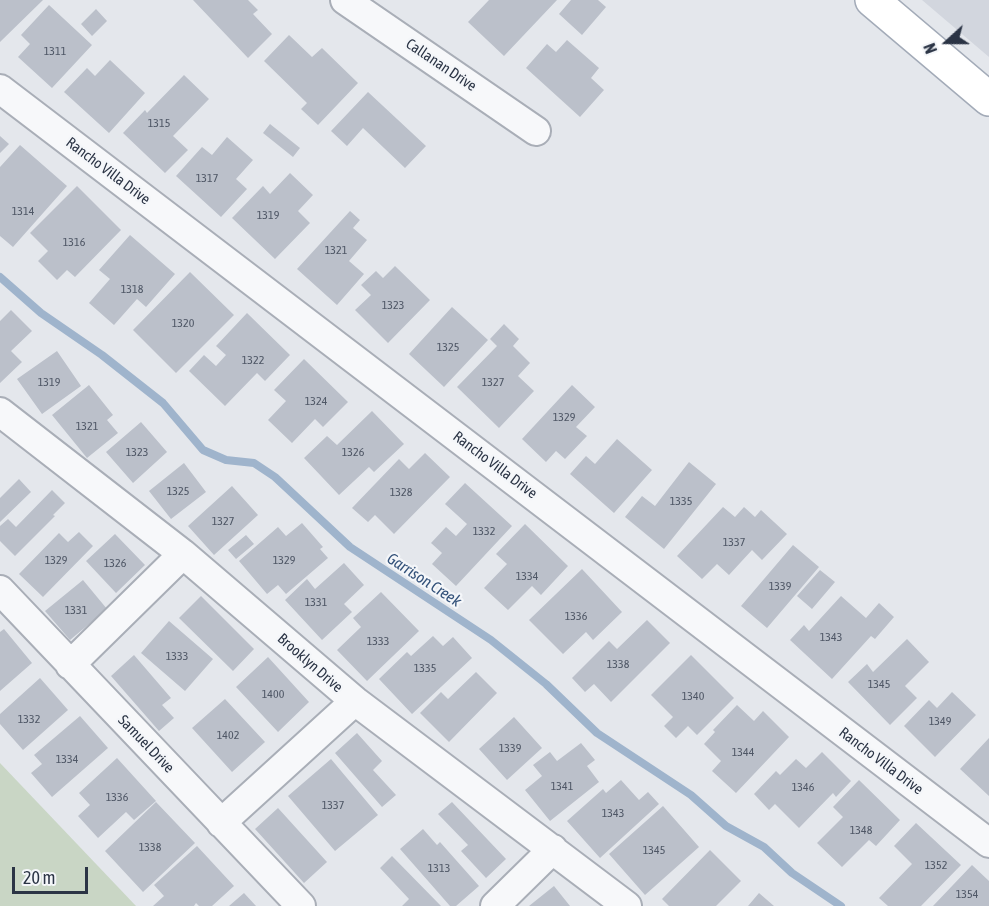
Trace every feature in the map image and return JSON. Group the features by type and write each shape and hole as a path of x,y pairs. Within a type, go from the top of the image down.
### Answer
{"main road":[{"path":"872,0 989,99"}],"street":[{"name":"Callanan Drive","path":"345,0 536,131"},
{"name":"Rancho Villa Drive","path":"0,89 989,843"},
{"name":"Brooklyn Drive","path":"0,412 183,554 355,701 627,906"},
{"path":"70,665 183,554"},
{"name":"Samuel Drive","path":"0,590 301,906"},
{"path":"221,823 355,701"},
{"path":"495,906 553,849"}],"shaded area":[{"path":"922,0 989,0 989,57"}],"green space":[{"path":"0,763 136,906 0,906"}],"building":[{"path":"0,0 43,0 0,42"},
{"path":"193,0 248,0 258,10 253,14 272,34 248,58"},
{"path":"489,0 557,0 504,56 468,22"},
{"path":"571,0 598,0 606,7 582,35 559,14"},
{"path":"49,5 92,45 52,88 18,57 30,44 21,35"},
{"path":"96,9 107,21 92,36 81,24"},
{"path":"289,35 312,57 322,48 358,83 318,125 301,109 307,103 264,61"},
{"path":"567,40 599,68 591,78 604,90 580,117 526,68 547,44 556,52"},
{"path":"110,60 145,93 109,133 64,92 87,68 95,76"},
{"path":"184,75 209,99 173,136 188,150 165,173 123,133 145,110 147,113"},
{"path":"368,92 426,146 405,168 363,128 347,146 331,131"},
{"path":"270,124 300,148 293,157 263,133"},
{"path":"0,136 9,144 0,153"},
{"path":"227,137 253,160 236,179 247,189 221,217 176,176 202,147 212,155"},
{"path":"20,145 67,186 13,247 0,236 0,167"},
{"path":"290,173 313,195 298,211 310,223 275,259 232,218 263,186 270,194"},
{"path":"77,186 121,230 75,277 67,270 57,280 38,261 48,251 30,233"},
{"path":"350,211 360,220 353,228 367,240 349,261 364,274 337,305 297,269"},
{"path":"130,235 175,274 146,307 137,299 114,325 89,303 110,279 99,270"},
{"path":"395,266 430,300 388,343 355,310 371,295 361,285 376,271 383,278"},
{"path":"190,272 234,315 176,373 133,330"},
{"path":"452,307 488,340 444,387 409,354"},
{"path":"11,310 32,331 11,351 22,362 0,383 0,321"},
{"path":"247,313 290,355 265,381 257,373 225,406 189,371 204,355 216,366 226,355 216,346"},
{"path":"504,324 519,339 513,346 530,363 518,376 534,391 499,428 457,387 497,346 490,339"},
{"path":"57,351 81,386 42,414 17,379"},
{"path":"304,359 348,402 323,427 315,419 292,443 268,420 286,401 274,390"},
{"path":"89,385 113,415 107,420 118,433 87,458 52,415"},
{"path":"572,385 595,407 576,427 587,436 565,459 556,451 546,462 522,439"},
{"path":"372,411 404,444 374,472 369,467 339,495 304,458 327,436 337,445"},
{"path":"141,422 167,452 133,483 106,452"},
{"path":"617,439 652,470 614,513 570,474 586,456 595,464"},
{"path":"425,453 450,477 394,534 375,515 368,522 352,508 399,459 409,469"},
{"path":"689,462 716,484 664,549 625,517 642,496 655,506"},
{"path":"184,463 206,492 171,519 149,491"},
{"path":"19,479 31,492 0,522 0,498"},
{"path":"465,483 512,526 456,586 432,564 442,553 431,543 446,527 456,536 467,524 445,504"},
{"path":"232,486 258,515 214,555 188,526"},
{"path":"52,490 65,503 15,556 0,541 0,526 8,519 16,527"},
{"path":"723,507 735,517 744,507 755,517 761,510 787,534 762,560 752,550 729,575 717,564 702,579 677,556"},
{"path":"302,523 323,547 320,549 328,558 286,594 278,585 267,594 239,561 278,527 286,536"},
{"path":"525,524 568,566 541,595 532,586 508,610 484,588 507,564 496,554"},
{"path":"79,532 93,546 43,597 19,574 59,533 68,542"},
{"path":"115,534 145,565 116,593 86,561"},
{"path":"246,535 254,544 236,559 228,550"},
{"path":"793,545 819,567 767,628 741,606"},
{"path":"344,563 364,585 344,604 352,612 322,640 285,600 307,579 315,589"},
{"path":"582,569 622,612 593,640 586,632 563,654 529,620"},
{"path":"820,570 835,582 812,609 797,596"},
{"path":"83,580 107,609 70,640 45,611"},
{"path":"381,592 419,631 367,681 337,650 361,627 353,618"},
{"path":"201,596 254,649 233,671 179,618"},
{"path":"841,596 866,618 879,603 894,617 875,639 871,636 832,679 790,640 804,625 809,631"},
{"path":"647,620 670,643 611,702 594,684 585,692 572,678 609,641 617,649"},
{"path":"169,621 213,659 185,691 141,653"},
{"path":"4,629 32,663 0,691 0,632"},
{"path":"433,636 443,646 453,637 472,658 412,714 379,679 407,652 411,656"},
{"path":"907,639 929,662 905,686 917,698 890,725 848,682 867,664 873,672"},
{"path":"134,655 171,698 162,705 174,718 159,731 111,676"},
{"path":"691,655 734,698 697,735 688,726 676,738 664,726 673,717 651,695"},
{"path":"268,657 309,702 278,732 236,687"},
{"path":"476,672 497,693 449,742 420,713 441,692 448,699"},
{"path":"40,678 68,710 23,750 0,724 0,714"},
{"path":"952,692 976,715 935,757 904,726 929,700 937,708"},
{"path":"225,699 265,742 232,772 192,728"},
{"path":"737,705 754,721 763,711 789,737 736,793 712,771 721,761 704,744 715,732 713,730"},
{"path":"80,716 108,748 52,797 31,773 42,764 34,755"},
{"path":"514,717 542,748 507,780 479,749"},
{"path":"357,733 382,761 373,770 396,795 382,807 335,753"},
{"path":"989,738 989,796 960,769"},
{"path":"581,743 595,760 587,766 599,782 550,821 525,790 542,776 533,765 550,752 557,761"},
{"path":"822,752 851,781 836,797 833,793 799,828 775,804 769,810 754,794 776,771 780,775 796,759 806,768"},
{"path":"117,758 156,801 134,820 126,812 98,838 78,816 90,805 79,793"},
{"path":"331,759 378,815 335,851 288,796"},
{"path":"621,780 639,800 648,792 659,804 600,858 567,821 603,789 606,793"},
{"path":"859,780 900,820 876,846 869,840 842,867 817,843 843,817 833,807"},
{"path":"156,802 195,843 143,892 105,851"},
{"path":"452,802 506,859 486,878 461,851 468,845 438,814"},
{"path":"663,806 699,847 645,895 609,854"},
{"path":"278,808 327,862 304,883 255,829"},
{"path":"916,823 961,865 921,906 888,906 879,898 912,864 894,846"},
{"path":"423,829 437,845 440,842 479,886 456,906 450,906 400,849"},
{"path":"197,846 234,886 212,906 199,906 196,903 194,906 153,906 164,896 154,885"},
{"path":"710,850 741,881 716,906 669,906 662,899"},
{"path":"392,856 441,906 402,906 409,899 380,868"},
{"path":"972,865 989,881 989,906 933,906"},
{"path":"554,886 570,906 529,906"},
{"path":"244,893 256,906 229,906"},
{"path":"759,893 774,906 748,906"}],"waterway":[{"name":"Garrison Creek","path":"0,277 41,313 102,355 163,403 203,450 226,460 254,463 275,477 350,547 491,640 546,684 597,733 691,795 726,826 764,847 792,873 841,906"}]}
